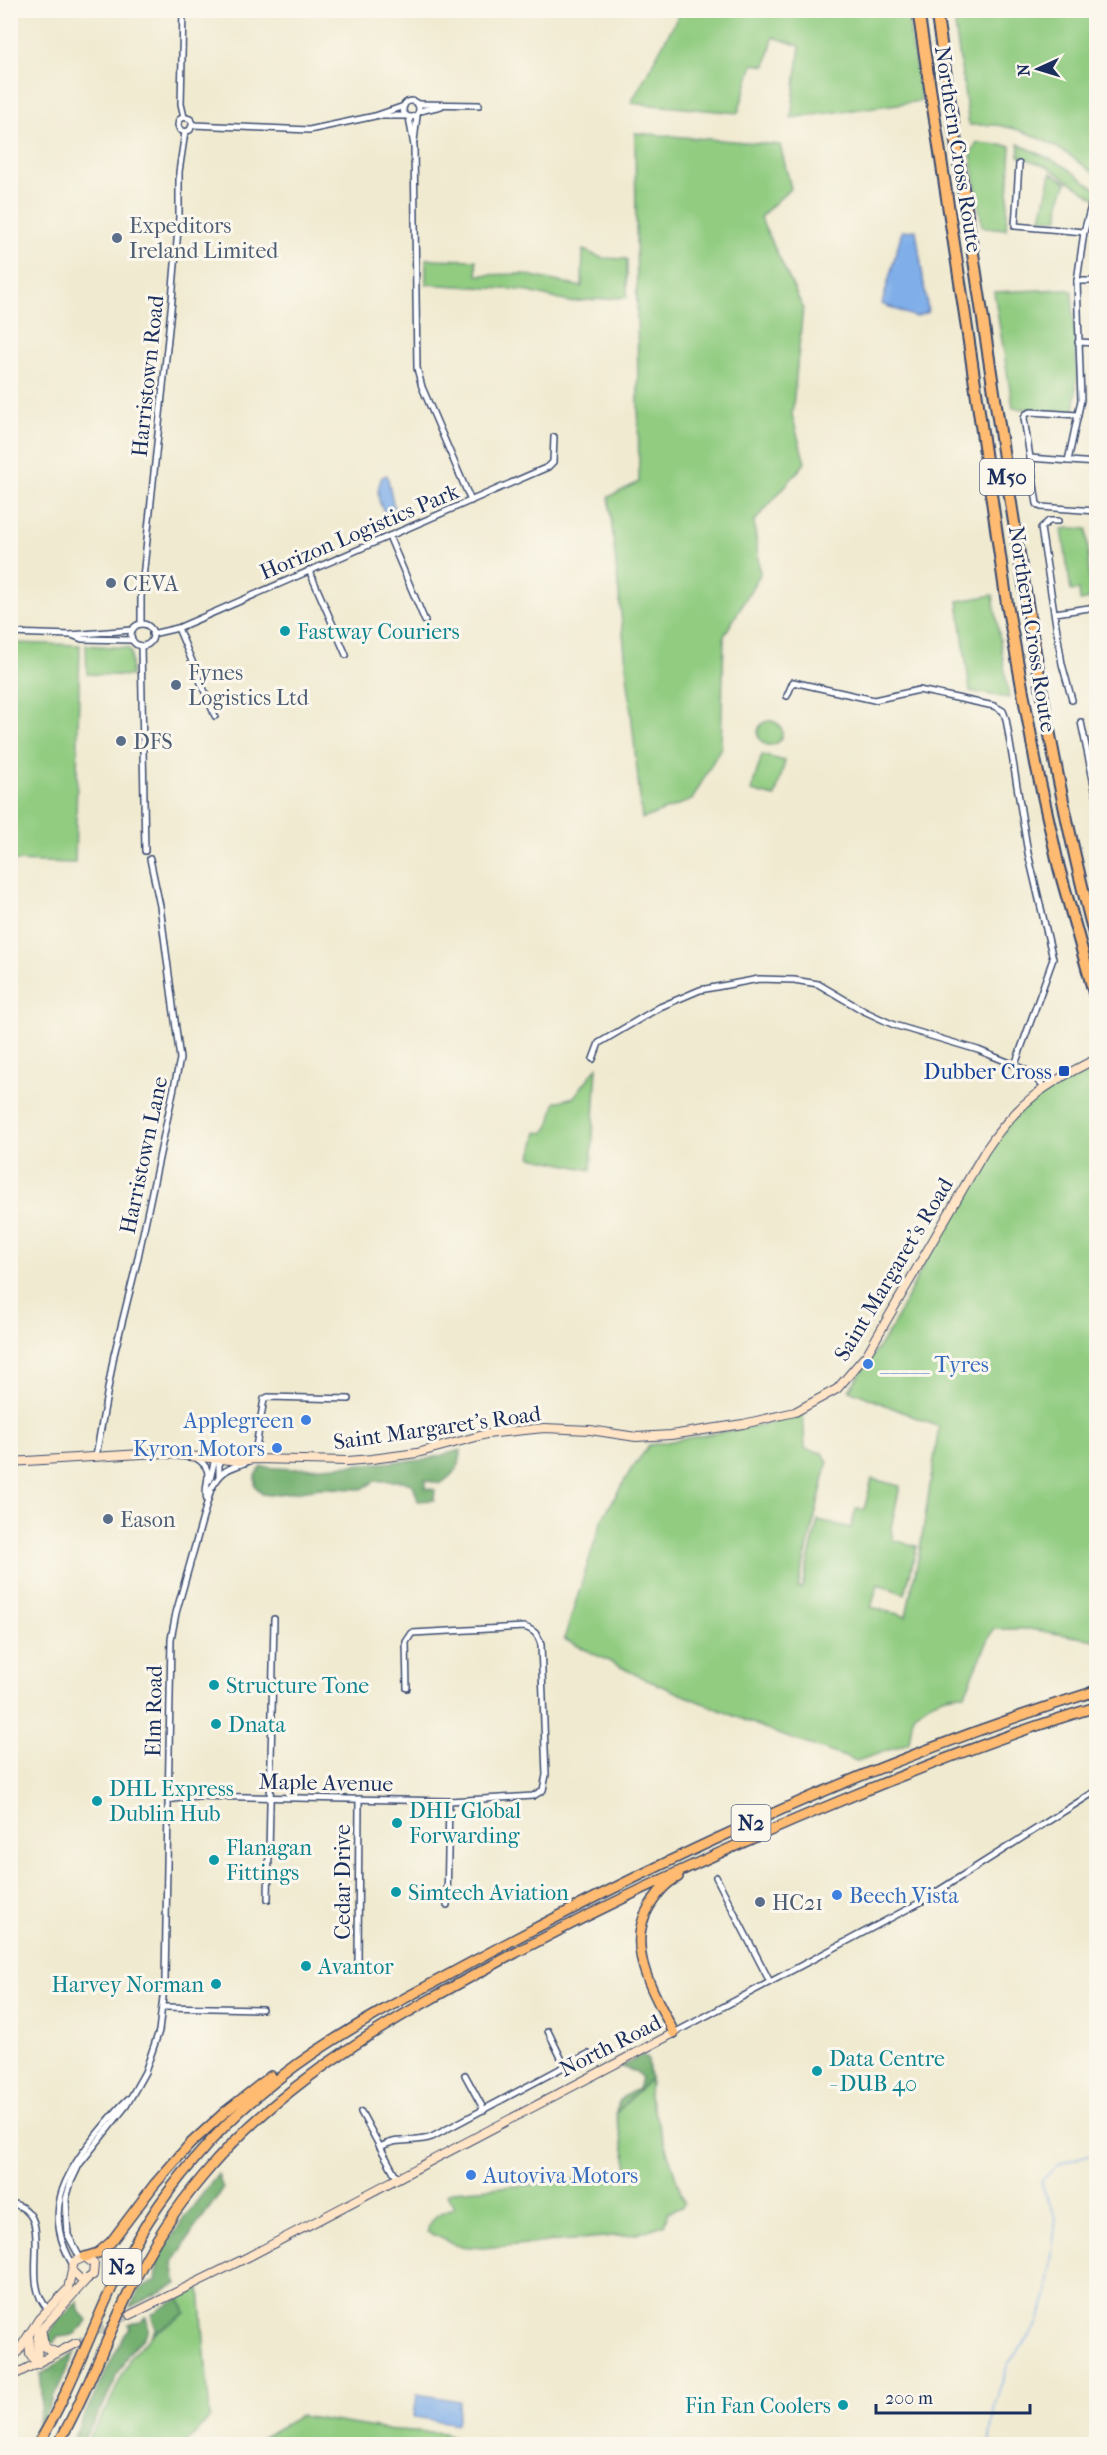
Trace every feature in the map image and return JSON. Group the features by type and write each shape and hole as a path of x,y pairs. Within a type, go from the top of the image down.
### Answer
{"highway":[{"name":"Northern Cross Route","path":"918,10 1007,604 1034,752 1059,868 1096,1000"},
{"name":"Northern Cross Route","path":"936,10 1026,600 1052,751 1076,865 1096,941"},
{"name":"N2","path":"38,2445 64,2397 126,2258 160,2203 194,2158 247,2104 308,2055 356,2025 615,1887 787,1807 915,1755 1095,1692"},
{"name":"N2","path":"58,2445 84,2394 130,2289 158,2237 201,2177 246,2128 328,2062 414,2009 569,1925 746,1840 935,1763 1096,1707"},
{"path":"674,2032 643,1969 639,1940 645,1913 661,1890 674,1878 720,1856 746,1840"},
{"path":"82,2258 98,2253 111,2242 172,2164 209,2126 249,2092 346,2025 388,2001 474,1961"}],"main road":[{"name":"Saint Margaret's Road","path":"10,1462 158,1453 214,1458 227,1455 254,1459 367,1460 417,1453 487,1434 544,1428 590,1430 636,1437 671,1436 795,1412 837,1389 867,1354 996,1134 1018,1109 1044,1087 1096,1059"},
{"name":"North Road","path":"130,2315 239,2262 674,2032"},
{"path":"10,2364 48,2309 68,2289 73,2269 82,2258 92,2260 95,2267 93,2275 44,2326 37,2337 37,2364"},
{"path":"73,2269 80,2279 87,2279"},
{"path":"44,2326 41,2335 42,2343 57,2353"},
{"path":"29,2335 30,2354 37,2364"},
{"path":"10,2377 76,2343"}],"street":[{"path":"183,10 181,104 184,117"},
{"path":"193,125 309,130 375,116 404,106 411,101 418,104 479,105"},
{"path":"418,104 414,146 417,368 422,387 471,501"},
{"path":"375,116 407,117 443,105"},
{"path":"404,106 403,111 407,117 414,146"},
{"path":"184,117 190,118 193,125 185,132 177,125 184,117"},
{"name":"Harristown Road","path":"141,624 141,597 179,217 179,172 185,132"},
{"path":"1019,164 1015,226 1084,232"},
{"path":"1068,461 1081,400 1077,281 1084,232 1094,205"},
{"path":"1077,281 1096,281"},
{"path":"1078,342 1096,343"},
{"path":"1078,415 1031,412 1024,418 1037,504 1041,507 1096,511"},
{"name":"Horizon Logistics Park","path":"152,634 178,628 548,467 553,462 554,437"},
{"path":"1030,458 1096,463"},
{"path":"1058,521 1048,521 1041,528 1062,664 1072,700"},
{"path":"389,536 425,621"},
{"path":"309,570 346,655"},
{"path":"1055,612 1096,607"},
{"path":"10,633 71,635 132,630 141,624 147,626 152,634 148,644 141,645 132,640 82,639 71,635"},
{"path":"178,628 215,716"},
{"path":"132,630 132,640"},
{"path":"141,645 145,851"},
{"path":"787,696 793,682 874,700 919,690 994,706 1003,711 1028,853 1052,955 1015,1065"},
{"path":"1060,689 1068,687"},
{"path":"1081,722 1096,794"},
{"name":"Harristown Lane","path":"96,1456 114,1355 137,1262 180,1059 159,906 150,860"},
{"path":"593,1059 599,1043 660,1007 700,990 759,979 818,984 877,1018 927,1037 978,1050 1015,1065 1029,1072 1044,1087"},
{"path":"219,1475 231,1466 254,1459 264,1400 268,1396 349,1399"},
{"name":"Elm Road","path":"194,1456 205,1464 207,1469 209,1478 205,1493 207,1502"},
{"path":"214,1458 219,1464 219,1475"},
{"name":"Elm Road","path":"73,2269 59,2233 58,2214 66,2179 84,2150 129,2097 145,2072 154,2050 163,2007 171,1639 176,1613 211,1489 214,1458"},
{"name":"Elm Road","path":"211,1489 219,1475"},
{"path":"268,1899 274,1620"},
{"name":"Maple Avenue","path":"168,1800 194,1796 458,1801 533,1796 543,1790 546,1775 541,1645 538,1636 532,1630 524,1628 412,1633 406,1642 407,1688"},
{"name":"Maple Avenue","path":"168,1791 188,1792 194,1796"},
{"name":"North Road","path":"674,2032 919,1903 1096,1791"},
{"name":"Cedar Drive","path":"358,1966 359,1799"},
{"path":"447,1905 449,1801"},
{"path":"716,1877 770,1982"},
{"path":"163,2007 262,2008"},
{"path":"548,2031 565,2066"},
{"path":"380,2147 395,2139 426,2139 588,2054"},
{"path":"465,2074 484,2110"},
{"name":"Elm Road","path":"82,2258 68,2235 66,2199 79,2164 126,2106 129,2097"},
{"path":"361,2112 397,2178"},
{"path":"10,2204 21,2206 34,2219 37,2239 35,2279 42,2302 48,2309"}],"green space":[{"path":"681,11 907,11 921,101 791,118 800,46 773,37 766,66 753,64 738,113 631,103"},
{"path":"953,11 1096,11 1096,175 1063,151 1040,138 998,125 969,125"},
{"path":"635,133 780,145 791,188 760,217 803,308 792,415 805,463 754,522 760,574 724,636 721,747 692,800 642,819 609,497 639,482"},
{"path":"977,143 1011,146 1006,229 982,227 971,154"},
{"path":"1019,144 1064,166 1096,189 1096,199 1048,167 1019,156"},
{"path":"1051,173 1067,182 1060,200 1059,218 1041,219"},
{"path":"583,250 602,258 627,259 627,297 569,302 521,290 426,284 426,259 476,260 477,275 523,274 582,287"},
{"path":"1065,289 1072,291 1077,376 1074,412 1013,408 994,292"},
{"path":"1062,529 1087,529 1090,599 1080,601 1079,590 1071,591"},
{"path":"993,595 1009,698 970,691 958,601"},
{"path":"11,643 80,645 75,863 11,861"},
{"path":"86,645 128,648 131,652 131,676 87,674"},
{"path":"770,721 775,722 781,728 781,738 775,744 770,745 765,744 759,738 758,733 759,728 765,722"},
{"path":"762,755 785,761 775,797 751,791"},
{"path":"1093,1066 1096,1075 1096,1640 1029,1629 993,1629 965,1694 949,1695 937,1699 913,1715 909,1743 857,1761 781,1735 647,1680 564,1639 602,1519 632,1468 650,1445 771,1423 803,1410 805,1449 822,1453 828,1461 798,1588 802,1588 818,1520 851,1528 856,1509 864,1510 872,1479 900,1486 891,1528 893,1540 917,1546 905,1594 878,1584 871,1607 906,1616 920,1550 939,1427 849,1390 891,1329 943,1227 1010,1122 1035,1099 1072,1075"},
{"path":"597,1067 591,1170 531,1157 537,1132 543,1133 549,1126 556,1102 574,1097"},
{"path":"461,1450 458,1466 449,1477 440,1484 425,1480 425,1488 435,1490 434,1500 418,1501 413,1485 403,1481 375,1481 362,1489 321,1488 271,1495 262,1494 255,1486 255,1475 262,1467 293,1469 423,1460"},
{"path":"642,2055 648,2059 650,2079 616,2113 620,2100 638,2089 641,2079 637,2072 621,2067"},
{"path":"650,2079 649,2096 684,2202 682,2207 668,2212 664,2225 636,2234 483,2248 458,2246 428,2232 433,2219 454,2207 447,2194 453,2191 605,2176 630,2176 616,2113"},
{"path":"218,2174 223,2189 173,2263 177,2284 130,2307 140,2289 156,2281 158,2259 184,2218"},
{"path":"200,2289 210,2418 185,2444 85,2444 107,2408 131,2356 152,2335 186,2313 180,2298"},
{"path":"180,2298 186,2313 152,2335 156,2329 151,2314"},
{"path":"78,2301 79,2311 87,2320 81,2329 71,2335 57,2337 54,2343 46,2341 55,2325"},
{"path":"146,2317 148,2331 127,2356 93,2424 79,2444 70,2444 124,2335 130,2328 128,2324 141,2322"},
{"path":"75,2352 47,2412 31,2439 41,2411 40,2375"},
{"path":"300,2416 382,2429 445,2433 464,2444 250,2444"}],"water":[{"path":"916,230 928,312 915,317 882,304 902,231"},
{"path":"387,475 395,512 399,516 385,513 380,504 378,491 380,482 382,477"},
{"path":"417,2394 460,2401 457,2424 414,2417"}],"waterway":[{"path":"989,2444 995,2404 1008,2364 1036,2327 1047,2297 1056,2219 1041,2181 1060,2164 1096,2152"}],"tunnel":[{"path":"76,2343 130,2315"}],"place":[{"name":"Expeditors Ireland Limited","path":"117,238"},
{"name":"CEVA","path":"111,583"},
{"name":"Fastway Couriers","path":"285,631"},
{"name":"Fynes Logistics Ltd","path":"176,685"},
{"name":"DFS","path":"121,741"},
{"name":"Dubber Cross","path":"1064,1071"},
{"name":"_____ Tyres","path":"868,1364"},
{"name":"Applegreen","path":"306,1420"},
{"name":"Kyron Motors","path":"277,1448"},
{"name":"Eason","path":"108,1519"},
{"name":"Structure Tone","path":"214,1685"},
{"name":"Dnata","path":"216,1724"},
{"name":"DHL Express Dublin Hub","path":"97,1801"},
{"name":"DHL Global Forwarding","path":"397,1823"},
{"name":"Flanagan Fittings","path":"214,1860"},
{"name":"Simtech Aviation","path":"396,1892"},
{"name":"Beech Vista","path":"837,1895"},
{"name":"HC21","path":"760,1902"},
{"name":"Avantor","path":"306,1966"},
{"name":"Harvey Norman","path":"216,1984"},
{"name":"Data Centre - DUB 40","path":"817,2071"},
{"name":"Autoviva Motors","path":"471,2175"},
{"name":"Fin Fan Coolers","path":"843,2405"}]}
